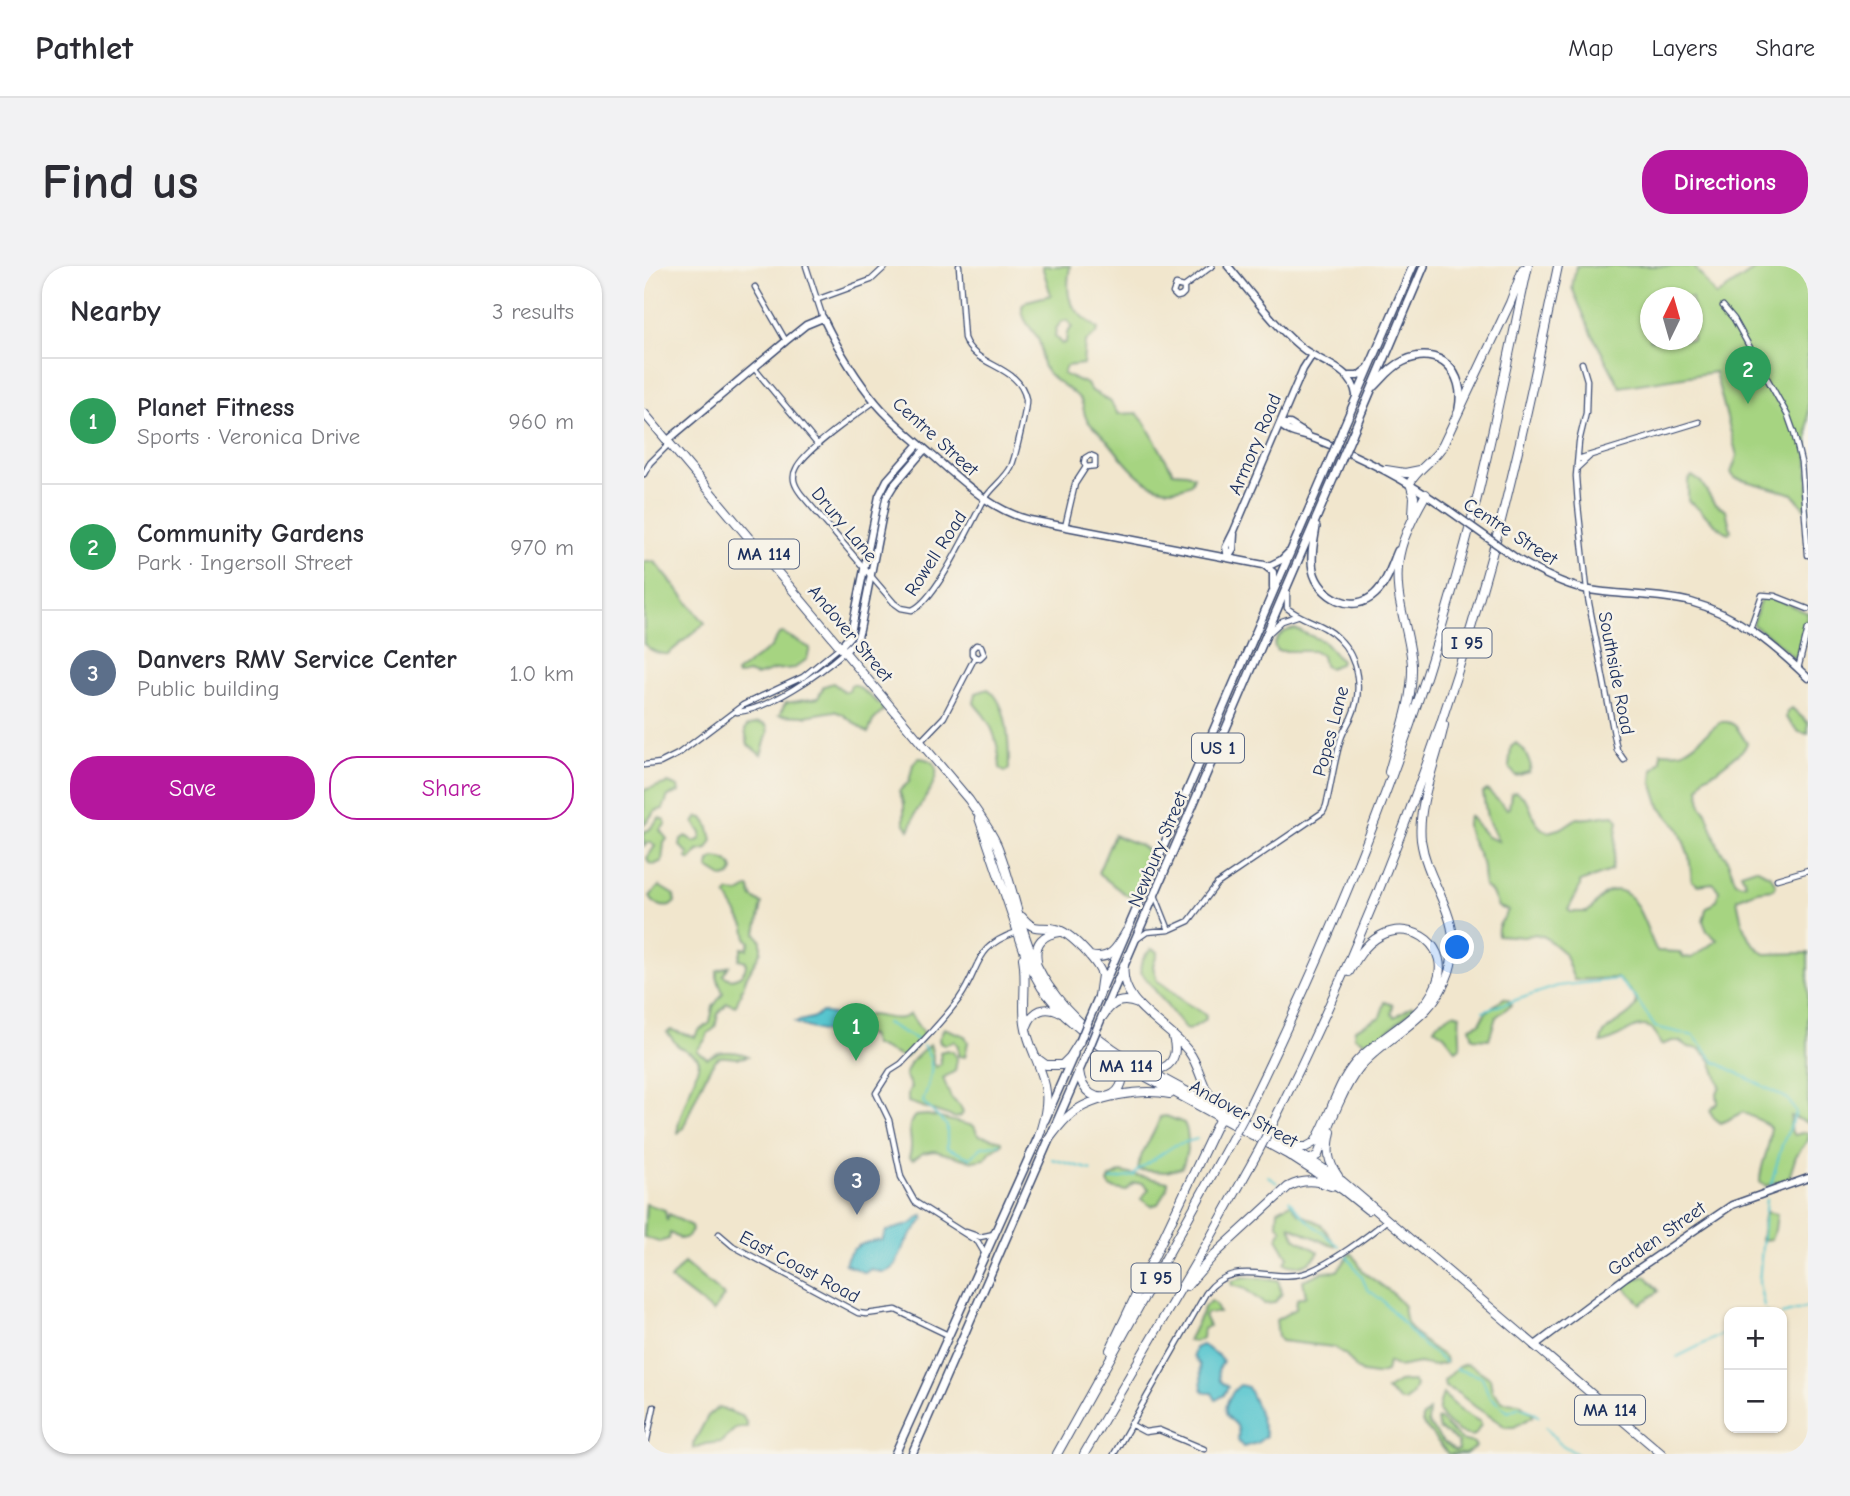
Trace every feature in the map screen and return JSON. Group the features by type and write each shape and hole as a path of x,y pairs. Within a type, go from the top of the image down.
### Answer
{"highway":[{"path":"1413,518 1414,497 1410,484 1420,470 1436,457 1526,266"},
{"name":"I 95","path":"1057,1454 1233,1139 1323,952 1376,822 1412,720 1455,581 1488,456 1526,266"},
{"name":"I 95","path":"1084,1454 1258,1152 1330,1005 1397,844 1450,694 1502,517 1558,266"},
{"name":"Andover Street","path":"644,413 960,787 997,846 1039,970 1061,1001 1113,1049 1342,1186"},
{"path":"1386,470 1420,470"},
{"path":"1376,822 1411,684 1410,652 1397,581 1400,547 1426,494"},
{"path":"1294,1159 1311,1160 1318,1155 1346,1088 1358,1069 1427,1010 1439,993 1450,968 1454,942 1451,922 1425,856 1421,830 1422,810 1450,694"},
{"name":"Andover Street","path":"977,812 1021,944 1038,980 1065,1016 1108,1054 1190,1101 1239,1119 1311,1160 1662,1454"},
{"path":"1016,906 1031,926 1058,929 1089,956 1102,975 1099,996"},
{"path":"1286,1145 1300,1148 1315,1142 1351,1069 1362,1055 1427,1000 1436,987 1440,973 1437,951 1429,940 1414,932 1397,931 1380,936 1362,951 1330,1005"},
{"path":"1039,970 1036,948 1040,939 1055,932 1065,933"},
{"path":"1089,956 1109,956 1126,932"},
{"path":"1021,944 1026,981 1026,1029 1047,1097 1039,1136"},
{"path":"1078,1415 1224,1115 1208,1095 1191,1055 1125,988 1124,965"},
{"path":"1103,1016 1117,1001 1139,1004"},
{"path":"1026,1029 1030,1018 1043,1009 1054,1010 1065,1016"},
{"path":"1144,1068 1162,1069 1170,1063 1176,1054 1173,1037"},
{"path":"1033,1055 1046,1065 1062,1065 1080,1041"},
{"path":"1079,1071 1082,1085 1091,1095 1101,1097 1115,1094 1122,1085 1123,1074 1119,1065 1108,1054"},
{"path":"1049,1139 1068,1116 1094,1102 1151,1091 1190,1101"},
{"path":"1335,1115 1328,1155 1342,1186"},
{"path":"1170,1308 1214,1255 1288,1187 1298,1182 1311,1181 1342,1186"}],"main road":[{"path":"1228,266 1291,338 1309,353 1349,376 1358,376 1369,368"},
{"name":"Newbury Street","path":"895,1454 1039,1136 1412,266"},
{"name":"Newbury Street","path":"912,1454 1424,266"},
{"name":"Centre Street","path":"823,318 874,401 922,446 985,498 1018,517 1262,565"},
{"path":"669,441 806,325 823,318"},
{"name":"Armory Road","path":"1228,558 1232,554 1230,543 1234,531 1309,353"},
{"path":"1370,392 1386,374 1402,362 1429,357 1449,366 1458,378 1461,391 1458,412"},
{"path":"1305,367 1325,363"},
{"path":"1349,376 1356,397"},
{"path":"1270,446 1280,437 1295,430 1288,403"},
{"name":"Centre Street","path":"1280,424 1284,429 1295,430 1386,470 1547,576 1587,589 1683,600 1721,614 1773,645 1808,678"},
{"path":"843,649 852,632 881,491 922,446"},
{"path":"843,649 859,634 888,494 922,446"},
{"path":"1318,515 1312,568 1322,588 1335,599 1358,603 1376,594 1385,582 1400,547"},
{"path":"1205,554 1230,543 1242,558 1252,563"},
{"path":"1262,565 1277,563 1292,548"},
{"path":"1262,565 1271,570 1274,576 1270,598"},
{"name":"Garden Street","path":"1534,1346 1626,1277 1732,1205 1808,1178"}],"street":[{"path":"806,266 823,318"},
{"path":"816,300 866,282 879,275 886,266"},
{"path":"959,266 964,338 967,345 978,357 1012,375 1026,402 1012,467 985,498"},
{"path":"1184,287 1212,266"},
{"path":"755,287 786,341"},
{"path":"1723,306 1734,319 1788,416 1801,462 1808,555"},
{"name":"Southside Road","path":"1582,363 1587,380 1586,412 1579,442 1576,489 1587,589 1617,750 1624,760"},
{"path":"754,368 818,445"},
{"name":"Drury Lane","path":"871,577 796,487 794,477 796,468 818,445 874,401"},
{"path":"1578,459 1699,422"},
{"path":"644,474 669,441"},
{"path":"1577,468 1590,456"},
{"path":"1065,527 1075,484 1086,467"},
{"name":"Rowell Road","path":"871,577 901,608 916,609 925,600 974,523 985,498"},
{"path":"1287,586 1287,608 1297,616"},
{"path":"1750,629 1762,595 1774,596 1808,609"},
{"path":"1266,636 1282,621 1297,616"},
{"name":"Popes Lane","path":"1132,945 1147,932 1169,930 1192,918 1225,877 1323,812 1339,745 1357,697 1356,667 1348,650 1334,633 1320,624 1297,616"},
{"path":"1798,668 1808,629"},
{"path":"644,765 660,763 678,754 743,705 803,677 843,649"},
{"path":"921,741 942,722 975,657"},
{"path":"1777,879 1808,870"},
{"path":"1155,895 1169,930"},
{"path":"985,1255 978,1242 915,1202 908,1192 901,1177 889,1120 876,1093 890,1072 901,1064 961,996 983,952 997,940 1017,932"},
{"path":"1116,1453 1206,1293 1216,1281 1237,1273 1289,1274 1310,1271 1365,1237 1385,1221"},
{"path":"959,1230 986,1238 995,1233"},
{"name":"East Coast Road","path":"719,1234 733,1246 858,1313 896,1310 948,1335"},
{"path":"644,1454 654,1407"},
{"path":"1130,1424 1144,1432 1159,1430 1205,1449"}],"green space":[{"path":"1042,266 1070,266 1068,289 1072,304 1098,329 1097,333 1085,342 1083,364 1066,366 1063,374 1087,384 1090,390 1110,401 1118,414 1137,413 1173,472 1194,476 1191,484 1176,489 1164,488 1141,478 1088,421 1079,398 1046,370 1040,344 1026,322 1022,306 1027,301 1051,295","holes":["1067,320 1072,327 1067,333 1066,342 1062,344 1055,337 1056,329 1061,322"]},
{"path":"1576,266 1694,266 1716,296 1760,266 1808,266 1808,513 1793,494 1735,478 1731,473 1737,456 1715,372 1620,387 1572,288"},
{"path":"1692,476 1701,482 1714,503 1726,510 1731,531 1728,533 1722,530 1688,501 1688,481"},
{"path":"644,562 655,562 705,623 668,654 655,652 644,644"},
{"path":"1764,597 1774,598 1808,613 1796,660 1753,625 1759,603"},
{"path":"1295,629 1323,641 1341,661 1340,664 1329,668 1324,665 1322,656 1313,651 1277,651 1274,645 1280,636"},
{"path":"783,633 810,648 807,659 795,668 774,670 756,676 748,673 737,676 736,673 771,647 779,634"},
{"path":"833,683 845,692 849,691 851,685 856,685 882,706 883,711 873,721 868,733 834,711 805,716 779,715 786,703 818,698 824,686"},
{"path":"988,689 1000,704 1004,715 1009,748 1009,769 1005,772 1000,768 992,729 974,703 976,693"},
{"path":"1792,708 1808,723 1808,734 1799,732 1786,718 1787,711"},
{"path":"1721,722 1734,725 1747,743 1744,749 1704,777 1699,788 1701,805 1736,882 1746,883 1741,873 1756,868 1771,876 1776,885 1773,889 1757,891 1737,899 1745,930 1758,949 1765,954 1808,953 1808,1123 1791,1116 1790,1130 1794,1135 1806,1132 1808,1140 1796,1156 1789,1178 1766,1186 1760,1183 1760,1176 1770,1128 1743,1112 1721,1123 1713,1117 1710,1110 1718,1103 1717,1093 1720,1086 1711,1060 1700,1049 1688,1047 1679,1041 1661,1045 1656,1034 1647,1026 1635,1028 1601,1043 1603,1035 1636,1005 1635,998 1621,982 1616,978 1574,980 1564,953 1545,937 1535,934 1524,937 1498,935 1498,927 1508,910 1498,907 1492,893 1484,886 1482,863 1467,827 1469,816 1487,837 1498,841 1487,818 1483,793 1487,790 1507,809 1511,794 1515,792 1522,795 1537,824 1548,832 1562,828 1577,818 1614,815 1618,821 1611,871 1580,882 1568,910 1587,912 1607,893 1617,890 1626,893 1639,910 1657,951 1679,952 1684,957 1692,958 1717,940 1707,931 1703,921 1706,909 1717,900 1719,891 1713,883 1698,885 1692,881 1689,856 1679,829 1660,807 1652,782 1653,770 1661,761 1661,752 1684,751"},
{"path":"758,723 766,725 768,732 761,755 748,745 745,730 747,726"},
{"path":"1516,743 1524,750 1531,766 1529,772 1516,776 1509,767 1511,747"},
{"path":"918,758 929,760 935,766 936,773 930,791 915,814 909,830 904,822 904,803 899,791 909,782 913,764"},
{"path":"668,783 678,787 679,792 668,796 663,809 655,811 644,825 644,790"},
{"path":"698,817 703,818 708,825 712,840 707,849 698,851 690,860 687,858 688,853 680,846 681,839 686,836 694,842 701,839 701,833 694,823"},
{"path":"659,818 665,820 665,825 660,830 667,839 662,861 654,865 649,863 647,858 655,846 650,842 644,846 644,831 649,830"},
{"path":"1114,835 1140,845 1150,853 1151,857 1135,897 1126,895 1098,873"},
{"path":"715,858 731,865 733,871 730,876 724,878 708,868 709,861"},
{"path":"659,886 674,895 675,902 670,906 658,905 651,899 650,896"},
{"path":"748,888 752,897 762,904 756,933 761,941 761,951 746,978 736,1006 727,1003 718,1014 715,1028 708,1033 697,1051 707,1058 725,1052 748,1056 720,1057 715,1061 683,1128 678,1133 699,1061 678,1046 667,1032 671,1030 695,1037 698,1031 710,1023 713,1007 723,993 717,971 729,966 723,975 730,979 740,976 744,971 746,961 739,959 742,948 747,949 750,942 745,927 726,895"},
{"path":"1151,949 1158,952 1153,966 1157,981 1206,1016 1205,1020 1189,1030 1185,1029 1141,972 1141,962"},
{"path":"1504,998 1509,1000 1511,1005 1496,1017 1489,1039 1473,1038 1470,1027 1480,1023 1485,1013"},
{"path":"1385,1002 1393,1005 1392,1014 1395,1017 1412,1006 1415,1008 1371,1045 1354,1037 1355,1029 1380,1017"},
{"path":"1453,1013 1460,1015 1460,1047 1456,1050 1444,1035 1434,1028"},
{"path":"910,1014 925,1036 904,1058 874,1045 870,1035 859,1033 857,1026 866,1016 896,1019"},
{"path":"944,1028 965,1036 968,1042 965,1057 958,1056 958,1046 954,1041 944,1045 940,1043"},
{"path":"930,1044 933,1064 936,1067 941,1064 940,1052 953,1052 957,1059 955,1071 943,1078 951,1098 963,1113 956,1118 908,1102 911,1087 905,1075 911,1062"},
{"path":"927,1115 974,1126 978,1135 1002,1141 1002,1144 985,1159 972,1161 935,1151 922,1153 913,1160 909,1157 910,1126 915,1116"},
{"path":"1166,1116 1184,1123 1186,1128 1188,1145 1182,1168 1166,1172 1138,1170 1141,1156 1160,1117"},
{"path":"1121,1172 1168,1182 1167,1189 1158,1204 1151,1206 1141,1199 1149,1189 1142,1183 1134,1183 1126,1191 1111,1188 1108,1183 1110,1178"},
{"path":"1291,1203 1298,1213 1321,1224 1335,1244 1330,1245 1290,1226 1295,1238 1319,1252 1309,1262 1295,1266 1285,1263 1288,1257 1277,1238 1282,1230 1277,1223 1278,1210"},
{"path":"646,1204 665,1210 667,1221 669,1214 691,1226 688,1237 681,1239 670,1233 669,1239 659,1242 644,1237"},
{"path":"1767,1212 1777,1214 1775,1230 1771,1239 1761,1240 1764,1216"},
{"path":"1351,1253 1363,1272 1391,1292 1404,1306 1406,1321 1411,1328 1424,1342 1445,1357 1446,1363 1434,1366 1419,1363 1399,1367 1388,1362 1386,1372 1376,1375 1363,1373 1346,1355 1333,1347 1281,1341 1276,1320 1296,1309 1297,1299 1306,1296 1303,1280 1323,1272 1337,1271"},
{"path":"684,1263 724,1296 713,1312 670,1279"},
{"path":"1646,1276 1659,1291 1641,1304 1621,1284"},
{"path":"1243,1277 1278,1280 1282,1294 1274,1303 1264,1304 1245,1289 1232,1285 1231,1282"},
{"path":"1211,1301 1219,1313 1207,1313 1204,1316 1209,1326 1203,1329 1202,1338 1195,1342 1188,1341 1205,1306"},
{"path":"1465,1364 1490,1378 1492,1391 1503,1402 1519,1403 1533,1414 1532,1417 1514,1427 1505,1427 1460,1394 1445,1387 1444,1381"},
{"path":"1413,1381 1416,1385 1412,1395 1404,1401 1386,1390 1399,1382"},
{"path":"1443,1394 1460,1410 1480,1422 1475,1435 1460,1432 1444,1420 1439,1409"},
{"path":"719,1407 743,1417 747,1427 736,1428 721,1442 693,1449 708,1416"},
{"path":"1429,1411 1428,1423 1442,1441 1456,1451 1459,1450 1458,1443 1439,1429 1439,1419 1461,1440 1474,1443 1476,1447 1465,1454 1448,1454 1422,1423 1422,1418"}],"water":[{"path":"822,1012 840,1016 850,1024 845,1026 842,1034 838,1034 795,1022 812,1018"},
{"path":"923,1215 924,1219 908,1239 890,1270 879,1272 871,1269 865,1273 845,1264 854,1249 882,1240 886,1231 911,1224"},
{"path":"1202,1345 1219,1356 1223,1362 1218,1370 1220,1381 1228,1387 1224,1395 1216,1400 1212,1393 1206,1393 1202,1389 1200,1365 1193,1356 1195,1348"},
{"path":"1240,1385 1248,1387 1266,1436 1257,1443 1243,1447 1238,1441 1237,1427 1226,1411 1229,1399"}],"waterway":[{"path":"1483,1011 1558,986 1618,979 1636,998 1655,1027 1694,1036 1714,1061 1788,1099 1796,1113 1782,1145 1771,1185"},
{"path":"886,1023 917,1040"},
{"path":"923,1046 928,1053 931,1067 923,1102 947,1126 947,1148 970,1158 982,1147 1000,1144"},
{"path":"1111,1180 1134,1176 1138,1170 1175,1145 1197,1139"},
{"path":"1052,1159 1092,1170"},
{"path":"1268,1176 1277,1183"},
{"path":"1764,1306 1759,1283 1766,1199"},
{"path":"1289,1200 1305,1218 1339,1246"},
{"path":"1347,1256 1367,1289 1383,1301 1424,1346 1445,1362"},
{"path":"1787,1313 1808,1307"},
{"path":"1677,1357 1724,1334"},
{"path":"1456,1369 1482,1377 1489,1396 1508,1412 1519,1407 1539,1417"},
{"path":"1546,1427 1559,1443 1577,1454"}],"place":[{"name":"Community Gardens","path":"1748,404"},
{"name":"Planet Fitness","path":"856,1061"},
{"name":"Danvers RMV Service Center","path":"857,1215"}]}
